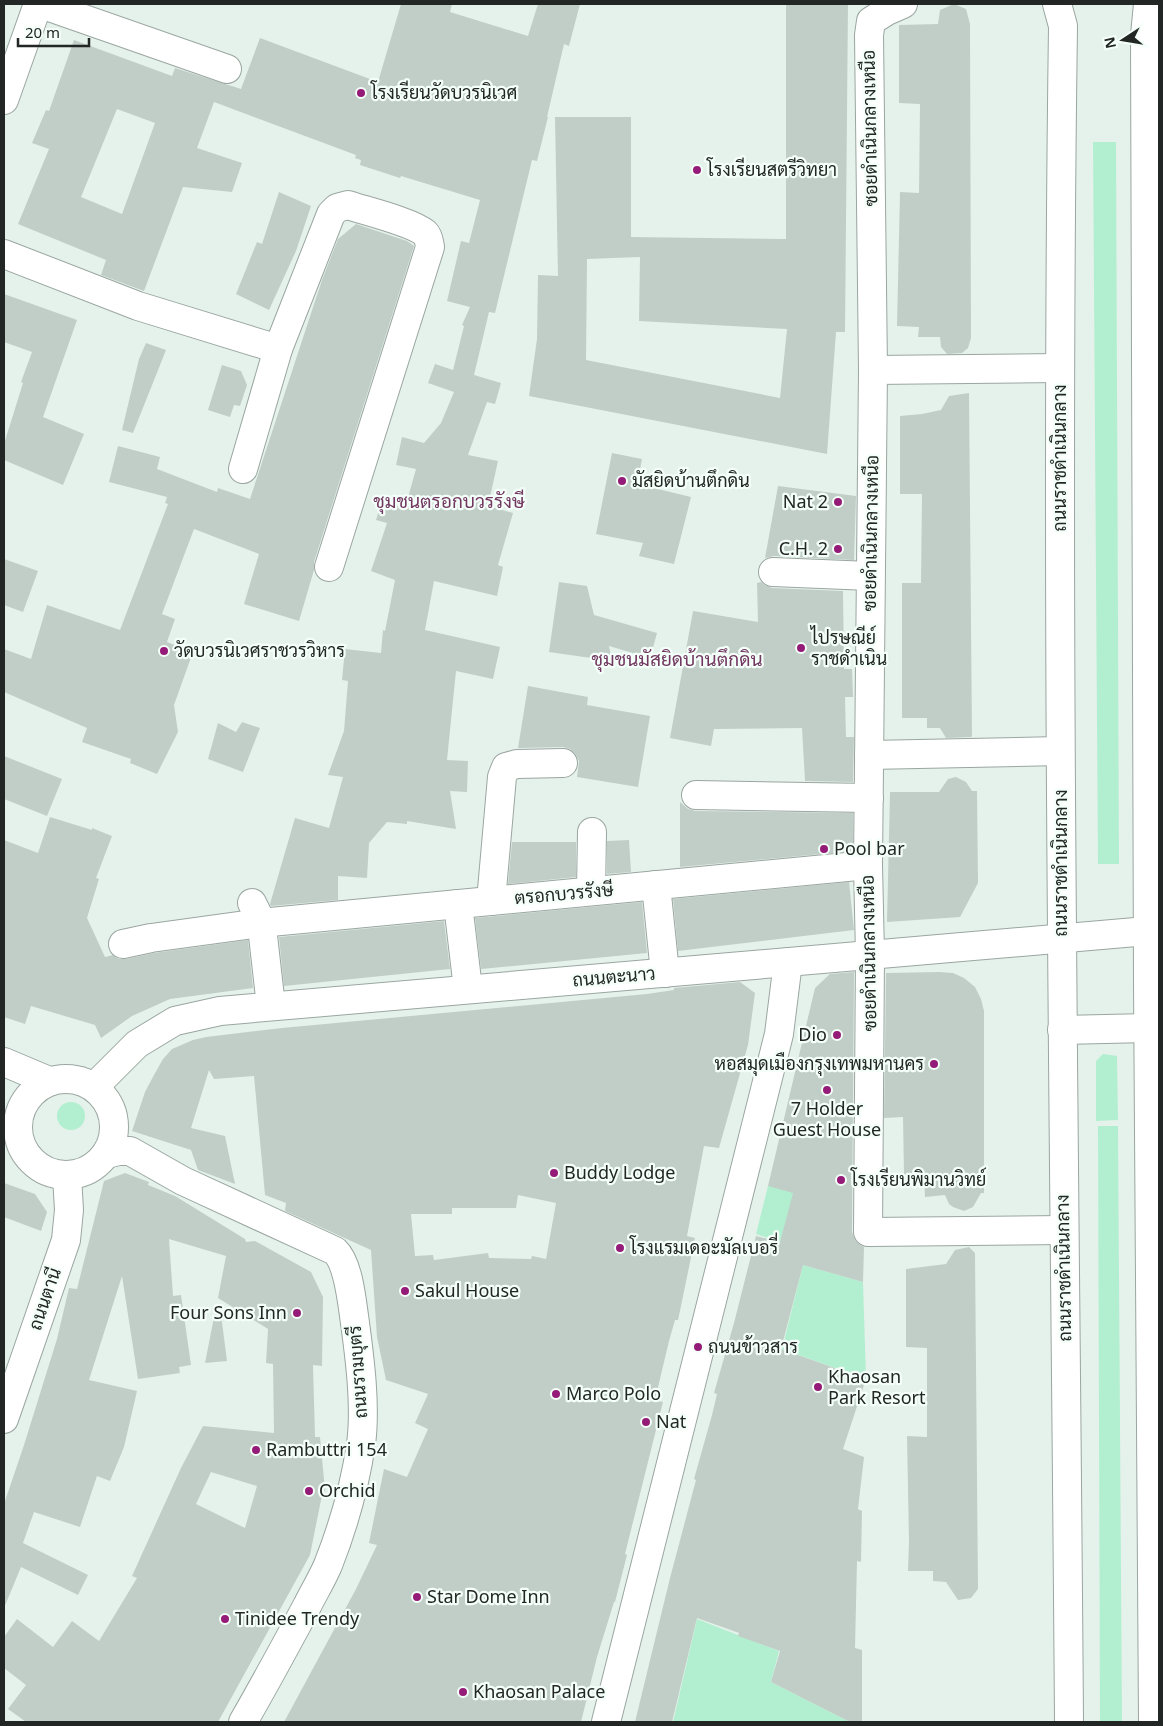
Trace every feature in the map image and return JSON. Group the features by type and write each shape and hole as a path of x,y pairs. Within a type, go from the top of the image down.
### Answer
{"street":[{"path":"4,100 40,4 227,69"},
{"name":"ซอยดำเนินกลางเหนือ","path":"903,4 871,21 869,35 873,370 868,865 870,955 868,1232 1064,1230"},
{"name":"ถนนราชดำเนินกลาง","path":"1057,4 1063,26 1060,368 1060,751 1069,1722"},
{"path":"1148,4 1145,35 1153,360 1153,931 1148,1028 1155,1232 1155,1603 1153,1722"},
{"path":"243,470 278,349 331,214 337,208 348,205 413,226 426,234 430,248 329,567"},
{"path":"4,254 138,306 278,349"},
{"path":"873,370 1060,368"},
{"path":"774,572 870,576"},
{"path":"869,755 1060,751"},
{"path":"491,901 502,777 506,768 517,764 563,763"},
{"path":"696,795 869,798"},
{"path":"591,891 592,832"},
{"name":"ตรอกบวรรังษี","path":"123,944 256,913 458,904 868,865"},
{"path":"656,885 665,973"},
{"path":"458,904 468,989"},
{"path":"256,913 267,964 271,1006"},
{"name":"ถนนตะนาว","path":"94,1086 137,1044 175,1021 220,1010 1153,931"},
{"path":"606,1722 779,1034 788,962"},
{"path":"1062,1030 1148,1028"},
{"path":"4,1062 49,1082"},
{"path":"75,1079 94,1086 112,1113 115,1129 112,1144 95,1166 80,1174 68,1176 41,1168 14,1148 19,1139 18,1123 22,1106 32,1093 49,1082 75,1079"},
{"name":"ถนนรามบุตรี","path":"106,1154 130,1151 183,1180 335,1251 341,1256 350,1291 357,1338 363,1408 361,1444 355,1476 343,1522 327,1567 282,1655 243,1722"},
{"name":"ถนนตานี","path":"4,1420 66,1240 70,1210 68,1176"}],"green space":[{"path":"1093,142 1116,142 1119,864 1098,864"},
{"path":"1103,1054 1117,1056 1118,1120 1096,1121 1096,1061"},
{"path":"71,1102 81,1106 85,1116 81,1126 71,1130 61,1126 57,1116 61,1106"},
{"path":"1098,1126 1118,1126 1122,1722 1100,1722"},
{"path":"768,1186 796,1189 780,1242 756,1234"},
{"path":"803,1265 863,1282 866,1379 782,1349"},
{"path":"697,1619 779,1651 771,1682 850,1722 673,1722"}],"building":[{"path":"401,4 452,4 450,12 528,36 538,4 580,4 569,46 564,44 537,161 532,160 495,313 489,312 474,375 501,383 495,404 487,402 468,455 498,461 488,506 513,513 498,565 503,567 497,596 434,581 425,630 500,647 493,679 456,671 447,760 468,761 467,792 450,791 456,829 407,821 407,824 387,822 369,843 367,878 338,876 338,900 271,906 295,818 329,828 343,777 328,775 344,731 348,681 342,680 345,649 381,653 383,630 385,631 395,580 371,571 387,523 376,520 382,501 405,508 416,469 396,465 402,437 424,443 441,423 454,392 428,383 435,364 453,370 464,326 462,325 470,307 447,301 461,241 469,243 480,200 360,165 361,160 355,158 356,155 214,102 197,148 242,163 232,192 183,187 144,291 101,275 106,260 18,224 49,149 32,143 46,110 49,111 74,40 172,76 175,68 241,89 260,38 378,82","holes":["117,109 155,123 122,214 81,197"]},
{"path":"786,4 848,4 845,332 836,332 827,454 529,396 537,339 538,275 558,276 555,117 631,117 631,237 786,239","holes":["640,257 639,321 787,329 780,398 586,360 587,259"]},
{"path":"954,4 966,9 970,24 971,338 968,348 962,353 947,354 941,347 940,337 918,337 919,327 897,326 900,192 919,193 920,104 899,103 899,25 938,24 940,10"},
{"path":"279,192 311,206 296,251 269,310 236,294 257,242 262,244"},
{"path":"356,224 407,241 414,246 314,562 314,570 299,621 244,604 259,554 194,529 162,614 175,619 167,642 193,652 174,705 178,732 157,774 130,763 131,759 82,742 87,728 4,692 4,649 31,659 47,605 120,630 168,504 165,503 167,497 109,482 118,446 160,457 157,469 217,492 218,488 250,499 322,280 338,239"},
{"path":"4,294 77,320 43,417 84,434 63,485 4,460 4,444 23,383 21,382 32,352 4,342"},
{"path":"146,343 166,350 133,433 122,430 139,359"},
{"path":"222,365 241,371 247,385 240,406 234,405 230,417 208,410"},
{"path":"969,393 972,736 946,738 940,728 927,728 927,718 902,718 902,583 921,583 922,494 900,494 900,416 941,410 949,396"},
{"path":"612,453 642,459 637,484 691,497 674,564 639,556 643,543 596,534"},
{"path":"778,486 856,496 854,560 774,556 765,558"},
{"path":"4,559 38,571 23,612 4,605"},
{"path":"559,582 587,586 594,615 657,633 650,658 609,646 612,661 549,652"},
{"path":"761,582 772,588 843,591 844,669 852,669 853,697 845,697 846,737 854,737 853,782 805,781 802,728 714,729 711,746 670,738 693,611 758,622 757,583"},
{"path":"528,686 588,697 587,705 650,716 638,787 577,777 579,761 570,749 563,747 518,748"},
{"path":"242,722 260,728 243,772 208,759 218,723 236,732"},
{"path":"4,756 62,779 47,816 4,799"},
{"path":"956,777 966,782 972,791 977,791 978,883 960,917 887,922 890,792 939,792 948,779"},
{"path":"680,802 688,809 696,811 853,813 853,851 680,867"},
{"path":"50,817 92,830 92,828 112,836 96,878 99,879 87,918 105,957 113,955 119,959 126,959 154,953 248,940 253,988 170,999 132,1016 101,1038 95,1025 31,1006 25,1024 4,1017 4,840 38,853"},
{"path":"629,840 631,872 607,874 607,841"},
{"path":"512,842 576,842 576,877 508,884"},
{"path":"849,882 854,930 678,951 673,899"},
{"path":"642,902 647,953 481,969 475,918"},
{"path":"444,921 450,969 284,986 279,937"},
{"path":"854,972 852,1232 855,1240 864,1247 863,1282 803,1265 781,1349 866,1379 843,1449 864,1457 858,1509 862,1511 861,1562 857,1561 855,1648 862,1650 862,1722 850,1722 771,1682 780,1651 738,1636 739,1633 697,1618 672,1722 635,1722 696,1480 694,1479 712,1415 717,1394 714,1393 756,1236 780,1242 793,1193 768,1186 815,988 830,974"},
{"name":"หอสมุดเมืองกรุงเทพมหานคร","path":"886,973 953,973 964,978 975,987 984,1011 984,1193 981,1193 973,1207 964,1211 949,1204 945,1195 925,1197 924,1174 904,1175 903,1117 884,1118"},
{"path":"740,982 755,993 748,1045 719,1148 704,1146 687,1236 695,1238 678,1320 675,1320 655,1400 663,1402 615,1602 597,1657 581,1722 284,1722 356,1589 377,1545 369,1543 384,1469 407,1477 428,1429 415,1423 428,1394 386,1380 377,1337 371,1250 285,1211 286,1203 265,1195 254,1076 214,1079 209,1070 191,1128 225,1136 235,1184 198,1170 191,1150 132,1131 145,1092 154,1075 163,1059 172,1049 206,1037 282,1028 647,994 674,990 674,988","holes":["518,1195 556,1203 546,1259 532,1256 531,1259 489,1258 488,1253 434,1260 433,1255 415,1256 411,1214 452,1214 452,1208 516,1208"]},
{"path":"125,1173 149,1182 148,1185 175,1196 245,1239 246,1242 255,1241 311,1272 323,1297 322,1366 313,1365 315,1437 320,1437 325,1490 321,1500 310,1555 218,1722 26,1722 8,1709 26,1685 4,1668 4,1637 17,1619 53,1647 72,1621 99,1641 137,1578 132,1576 181,1468 203,1426 274,1433 273,1364 266,1363 268,1329 218,1298 226,1256 169,1239 173,1296 181,1295 191,1365 179,1367 180,1373 138,1379 122,1276 89,1380 137,1391 124,1447 110,1481 97,1476 80,1527 34,1512 23,1543 88,1575 78,1595 21,1567 4,1608 4,1504 57,1339 69,1288 77,1289 104,1181","holes":["211,1472 257,1486 245,1528 196,1504"]},
{"path":"4,1183 35,1194 47,1212 41,1231 4,1217"},
{"path":"969,1247 975,1253 978,1589 971,1598 958,1600 946,1582 933,1581 933,1571 908,1571 907,1436 927,1437 927,1348 906,1347 906,1269 946,1264 955,1250"},
{"path":"216,1307 220,1307 227,1361 205,1363"}],"place":[{"name":"โรงเรียนวัดบวรนิเวศ","path":"361,93"},
{"name":"โรงเรียนสตรีวิทยา","path":"697,170"},
{"name":"มัสยิดบ้านตึกดิน","path":"622,481"},
{"name":"Nat 2","path":"838,502"},
{"name":"C.H. 2","path":"838,549"},
{"name":"ไปรษณีย์ ราชดำเนิน","path":"801,648"},
{"name":"วัดบวรนิเวศราชวรวิหาร","path":"164,651"},
{"name":"Pool bar","path":"824,849"},
{"name":"Dio","path":"837,1035"},
{"name":"หอสมุดเมืองกรุงเทพมหานคร","path":"934,1064"},
{"name":"7 Holder Guest House","path":"827,1090"},
{"name":"Buddy Lodge","path":"554,1173"},
{"name":"โรงเรียนพิมานวิทย์","path":"841,1180"},
{"name":"โรงแรมเดอะมัลเบอรี่","path":"620,1248"},
{"name":"Sakul House","path":"405,1291"},
{"name":"Four Sons Inn","path":"297,1313"},
{"name":"ถนนข้าวสาร","path":"698,1347"},
{"name":"Khaosan Park Resort","path":"818,1387"},
{"name":"Marco Polo","path":"556,1394"},
{"name":"Nat","path":"646,1422"},
{"name":"Rambuttri 154","path":"256,1450"},
{"name":"Orchid","path":"309,1491"},
{"name":"Star Dome Inn","path":"417,1597"},
{"name":"Tinidee Trendy","path":"225,1619"},
{"name":"Khaosan Palace","path":"463,1692"}],"district":[{"name":"ชุมชนตรอกบวรรังษี","path":"449,501"},
{"name":"ชุมชนมัสยิดบ้านตึกดิน","path":"677,659"}]}
